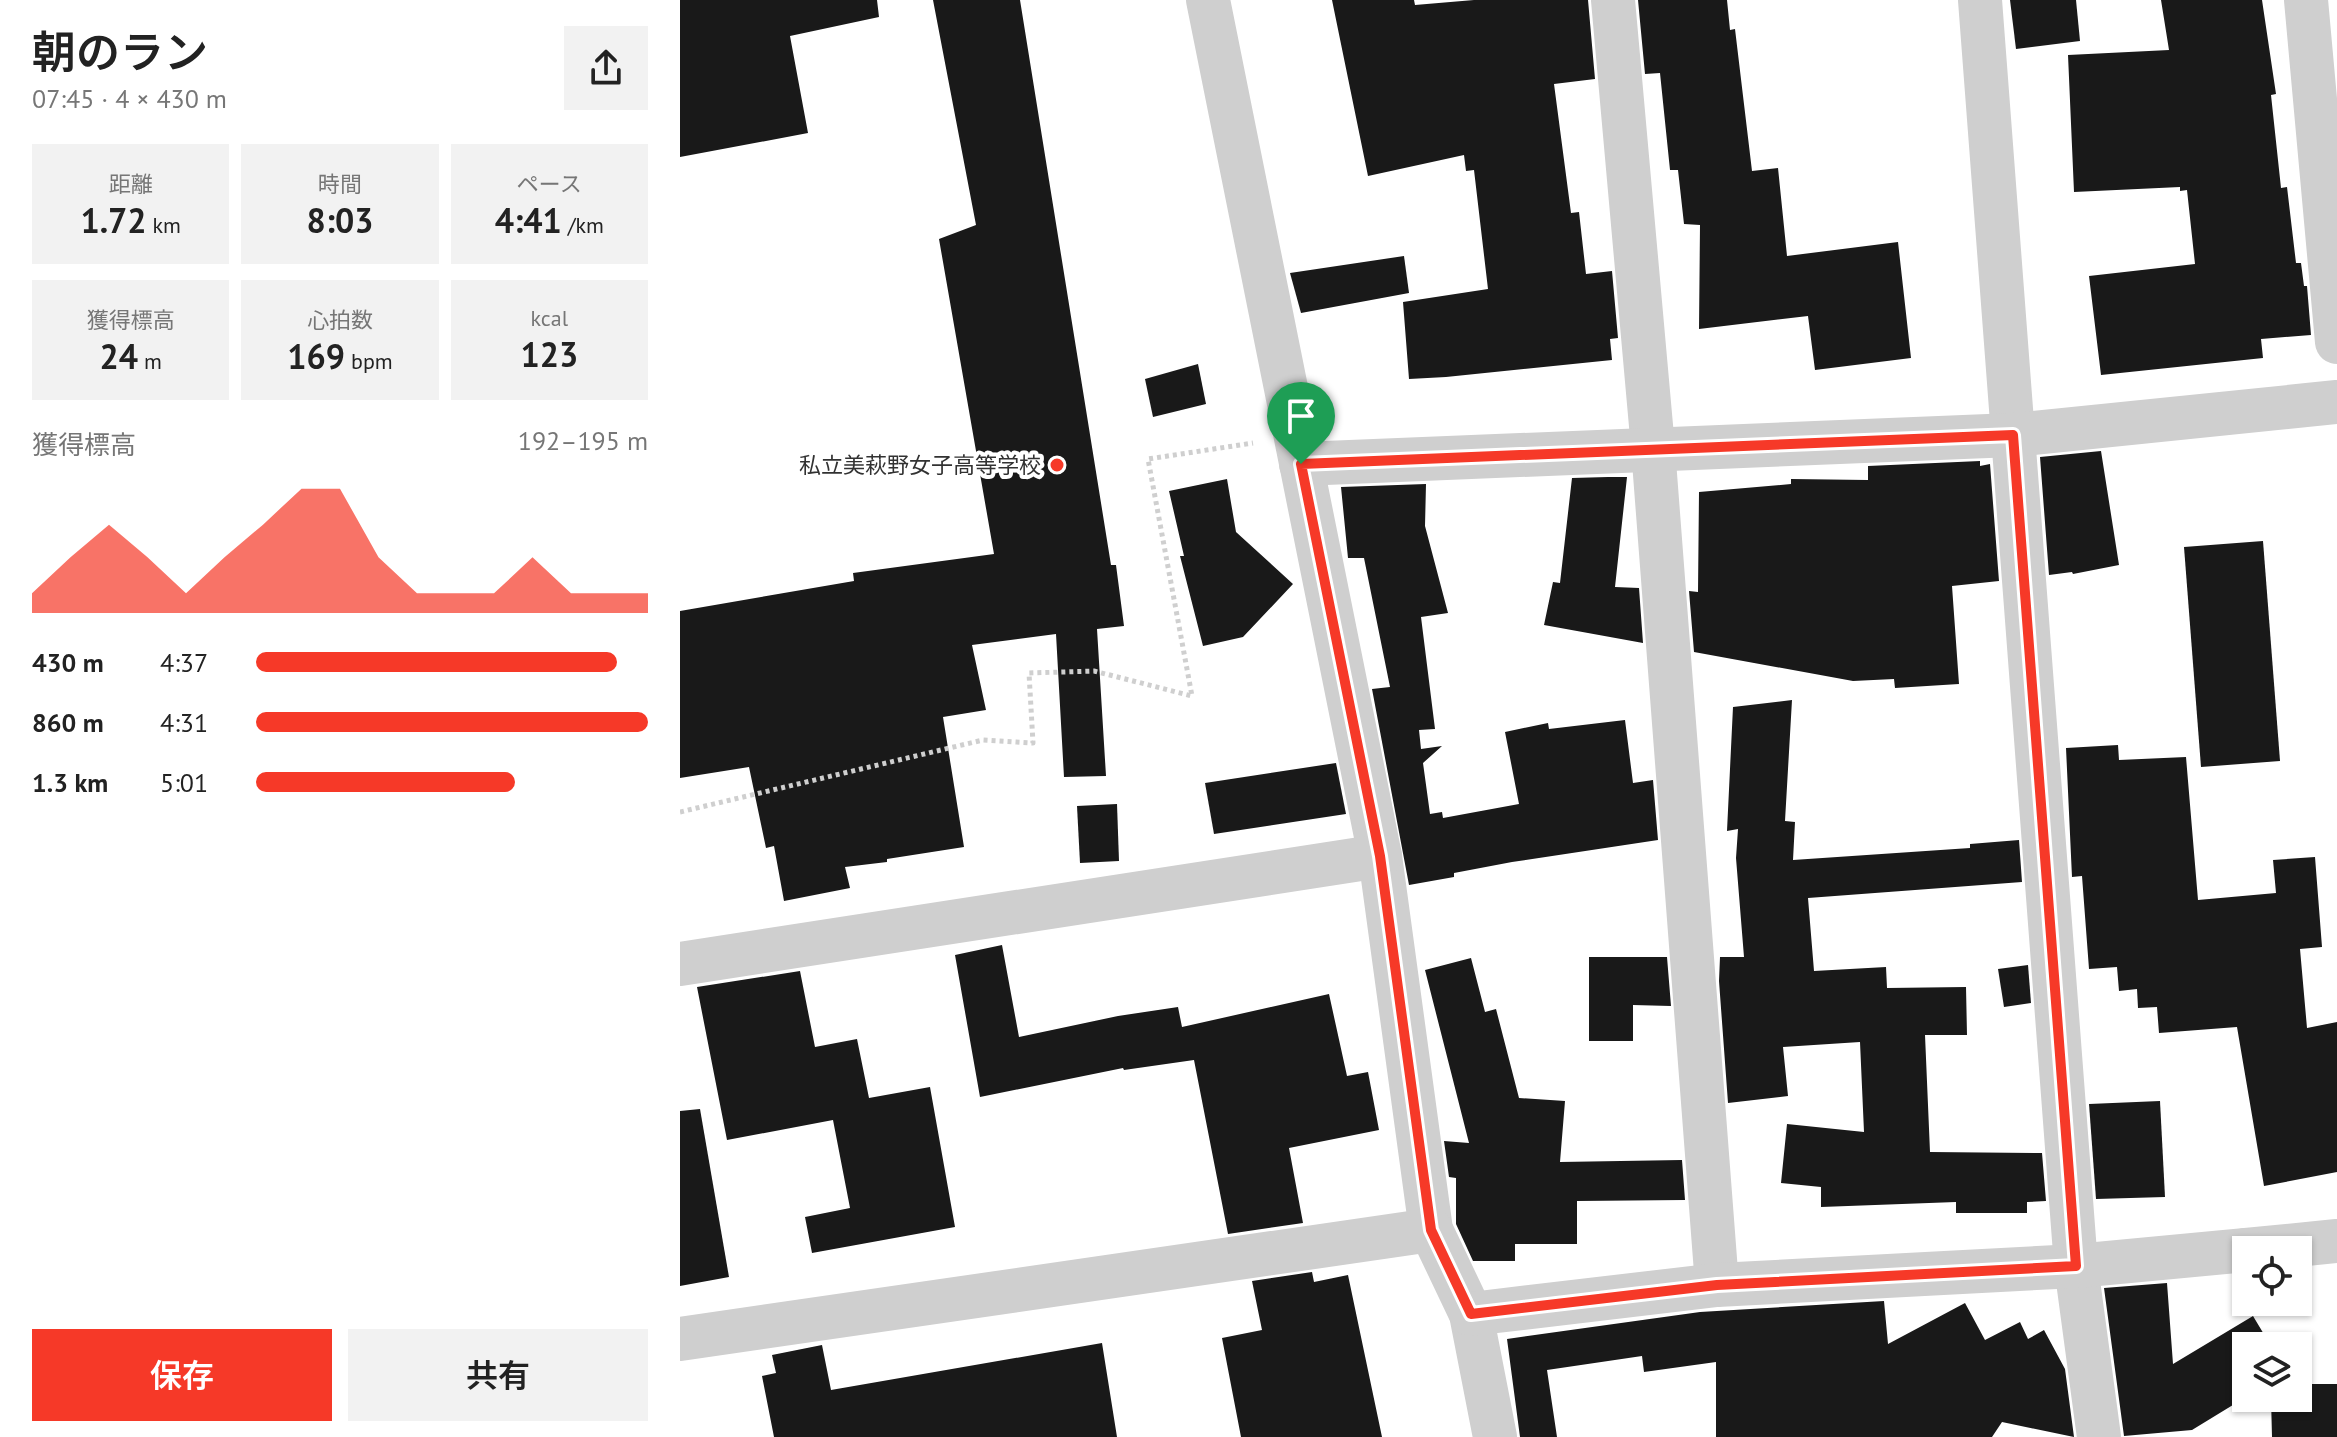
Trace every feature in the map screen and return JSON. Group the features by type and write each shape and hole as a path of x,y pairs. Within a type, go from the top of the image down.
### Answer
{"street":[{"path":"1208,0 1380,856 1431,1230 1471,1314 1495,1437"},
{"path":"1613,0 1653,448 1717,1285"},
{"path":"1980,0 2076,1266 2099,1437"},
{"path":"2306,0 2337,342"},
{"path":"1299,450 1653,448 2013,435 2337,402"},
{"path":"680,964 1380,856"},
{"path":"680,1339 1431,1230"},
{"path":"2312,1243 2337,1241"},
{"path":"1471,1314 1717,1285 2076,1266 2232,1251"}],"path":[{"path":"680,812 983,740 1033,743 1029,673 1094,671 1192,696 1148,459 1299,450"}],"building":[{"path":"680,0 877,0 879,17 790,36 808,133 680,157"},
{"path":"933,0 1020,0 1111,565 1116,565 1124,626 1097,629 1106,776 1064,777 1056,634 972,645 986,710 943,717 964,847 845,867 850,888 784,901 774,846 766,848 749,767 680,778 680,611 854,581 853,573 994,554 939,239 976,225"},
{"path":"1332,0 1414,0 1415,5 1474,0 1588,0 1595,79 1554,84 1571,213 1579,212 1586,274 1612,271 1618,338 1610,339 1612,360 1409,379 1403,302 1488,289 1474,170 1466,171 1464,155 1368,176"},
{"path":"1638,0 1727,0 1730,30 1735,29 1752,171 1778,168 1787,256 1898,242 1911,358 1815,370 1808,316 1699,329 1700,225 1684,224 1678,170 1670,170 1660,73 1645,74"},
{"path":"2010,0 2076,0 2080,41 2016,49"},
{"path":"2161,0 2262,0 2276,94 2271,95 2281,188 2287,187 2296,263 2301,263 2304,286 2307,286 2311,335 2261,339 2263,358 2101,375 2089,276 2195,264 2187,190 2180,191 2180,187 2074,192 2068,55 2169,50"},
{"path":"1404,256 1409,293 1301,313 1290,273"},
{"path":"1198,364 1206,404 1153,417 1145,379"},
{"path":"2101,451 2119,565 2073,574 2049,575 2040,457"},
{"path":"1980,461 1980,466 1990,464 1999,581 1952,586 1959,684 1895,688 1894,679 1853,681 1694,652 1689,591 1698,592 1699,492 1791,484 1791,479 1868,480 1868,466"},
{"path":"1627,477 1615,587 1639,588 1643,643 1544,625 1553,582 1560,583 1572,478"},
{"path":"1227,479 1236,532 1293,584 1243,637 1203,646 1180,556 1184,556 1169,491"},
{"path":"1426,484 1425,526 1448,613 1421,617 1435,729 1419,730 1421,749 1442,746 1423,763 1430,814 1442,812 1443,818 1519,804 1505,732 1548,723 1549,729 1625,720 1633,783 1653,780 1658,840 1512,862 1409,885 1372,689 1390,687 1364,558 1348,558 1341,487"},
{"path":"2263,541 2280,761 2201,767 2184,547"},
{"path":"1792,700 1785,821 1795,822 1793,860 1970,848 1970,844 2019,840 2022,882 1808,898 1814,971 1886,967 1887,988 1966,987 1967,1035 1925,1035 1930,1152 2042,1153 2046,1201 2027,1202 2027,1213 1956,1213 1956,1202 1821,1207 1821,1187 1781,1183 1787,1124 1864,1132 1860,1042 1783,1047 1788,1096 1728,1103 1720,957 1744,957 1736,858 1738,829 1727,831 1733,707"},
{"path":"2118,745 2119,760 2186,757 2198,900 2276,893 2273,860 2315,857 2322,947 2300,949 2307,1028 2337,1022 2337,1172 2264,1186 2237,1027 2159,1033 2157,1007 2138,1008 2137,989 2119,991 2117,967 2089,969 2082,876 2072,877 2066,748"},
{"path":"1336,763 1346,814 1214,834 1205,783"},
{"path":"1117,804 1119,861 1080,863 1077,806"},
{"path":"1002,945 1019,1037 1178,1007 1182,1027 1329,994 1347,1076 1368,1072 1379,1130 1289,1148 1303,1223 1228,1234 1194,1060 1123,1068 980,1097 955,955"},
{"path":"1589,957 1667,957 1671,1006 1633,1005 1633,1041 1589,1041"},
{"path":"1471,958 1485,1012 1496,1009 1519,1098 1565,1101 1560,1162 1682,1160 1685,1200 1577,1201 1577,1244 1515,1244 1515,1261 1473,1261 1456,1224 1456,1178 1449,1177 1444,1141 1469,1143 1425,970"},
{"path":"2028,965 2031,1003 2004,1007 1998,969"},
{"path":"800,971 815,1047 857,1039 869,1098 930,1087 955,1227 812,1253 805,1217 850,1208 833,1120 727,1140 697,987"},
{"path":"2160,1101 2165,1197 2096,1199 2089,1104"},
{"path":"700,1109 729,1277 680,1286 680,1111"},
{"path":"1312,1272 1314,1282 1348,1275 1382,1437 1241,1437 1222,1338 1262,1330 1252,1281"},
{"path":"2167,1283 2173,1364 2253,1316 2263,1332 2232,1332 2232,1406 2192,1430 2124,1436 2104,1288"},
{"path":"1884,1301 1888,1344 1965,1303 1985,1340 2020,1322 2028,1339 2044,1330 2065,1369 2074,1437 2002,1422 1992,1437 1716,1437 1716,1362 1644,1372 1642,1356 1547,1370 1557,1437 1520,1437 1507,1339 1700,1312"},
{"path":"1102,1343 1117,1437 774,1437 762,1376 776,1373 772,1355 822,1345 831,1390"},
{"path":"2312,1384 2337,1384 2337,1437 2272,1437 2271,1412 2312,1412"}],"place":[{"name":"私立美萩野女子高等学校","path":"1057,465"}],"route":[{"path":"2013,435 2076,1266 1717,1285 1471,1314 1431,1230 1380,856 1301,464 2013,435"}]}
